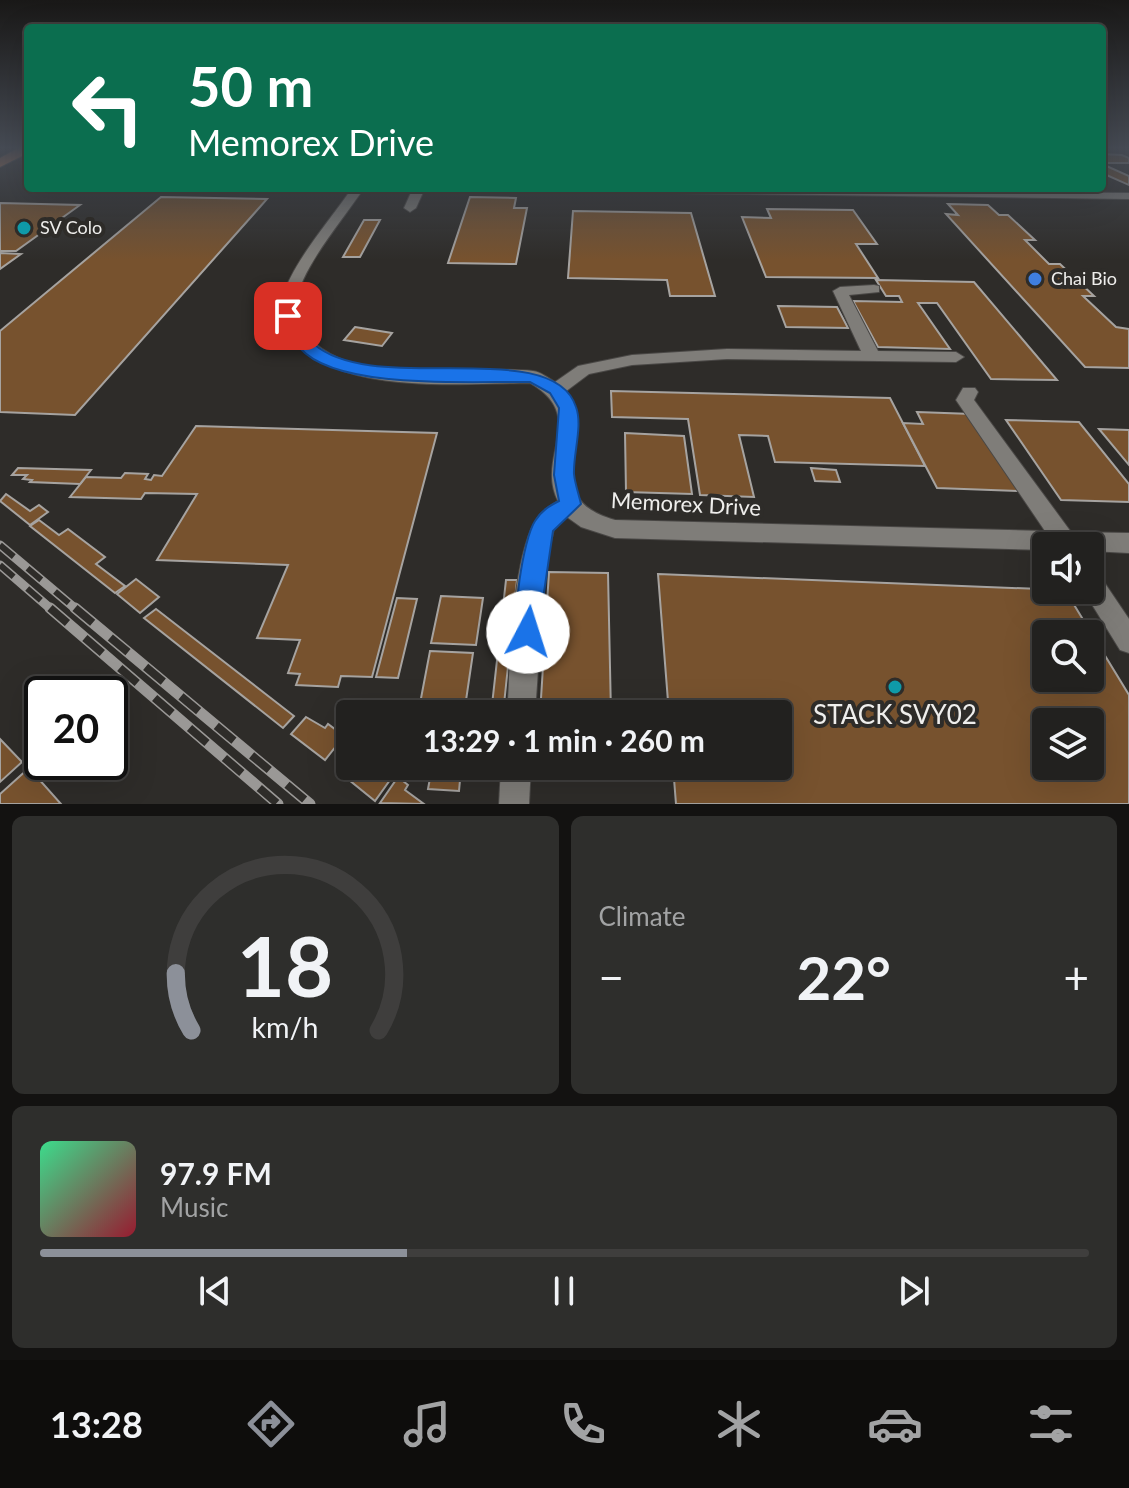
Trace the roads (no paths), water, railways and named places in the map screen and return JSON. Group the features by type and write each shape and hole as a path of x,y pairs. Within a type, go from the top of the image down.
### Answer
{"street":[{"path":"355,192 292,293 288,316 298,338 332,362 354,369 380,373 533,377 557,389 568,408 564,475 570,504 553,515 543,528 533,577 522,700"},
{"path":"410,208 417,192"},
{"path":"840,192 1129,196"},
{"path":"919,193 930,206"},
{"path":"1001,194 1015,207"},
{"path":"872,356 840,291 874,289"},
{"path":"557,389 584,370 632,360 727,354 956,357"},
{"path":"969,392 965,400 1058,532"},
{"name":"Memorex Drive","path":"570,504 576,513 615,529 1032,543"},
{"name":"Memorex Drive","path":"1104,546 1126,547"},
{"path":"1104,602 1129,641"},
{"path":"514,804 515,780"}],"railway":[{"path":"0,545 77,610"},
{"path":"0,565 52,610"},
{"path":"50,608 278,804"},
{"path":"75,608 310,804"}],"place":[{"name":"SV Colo","path":"24,228"},
{"name":"Chai Bio","path":"1035,279"},
{"name":"STACK SVY02","path":"895,687"}]}
